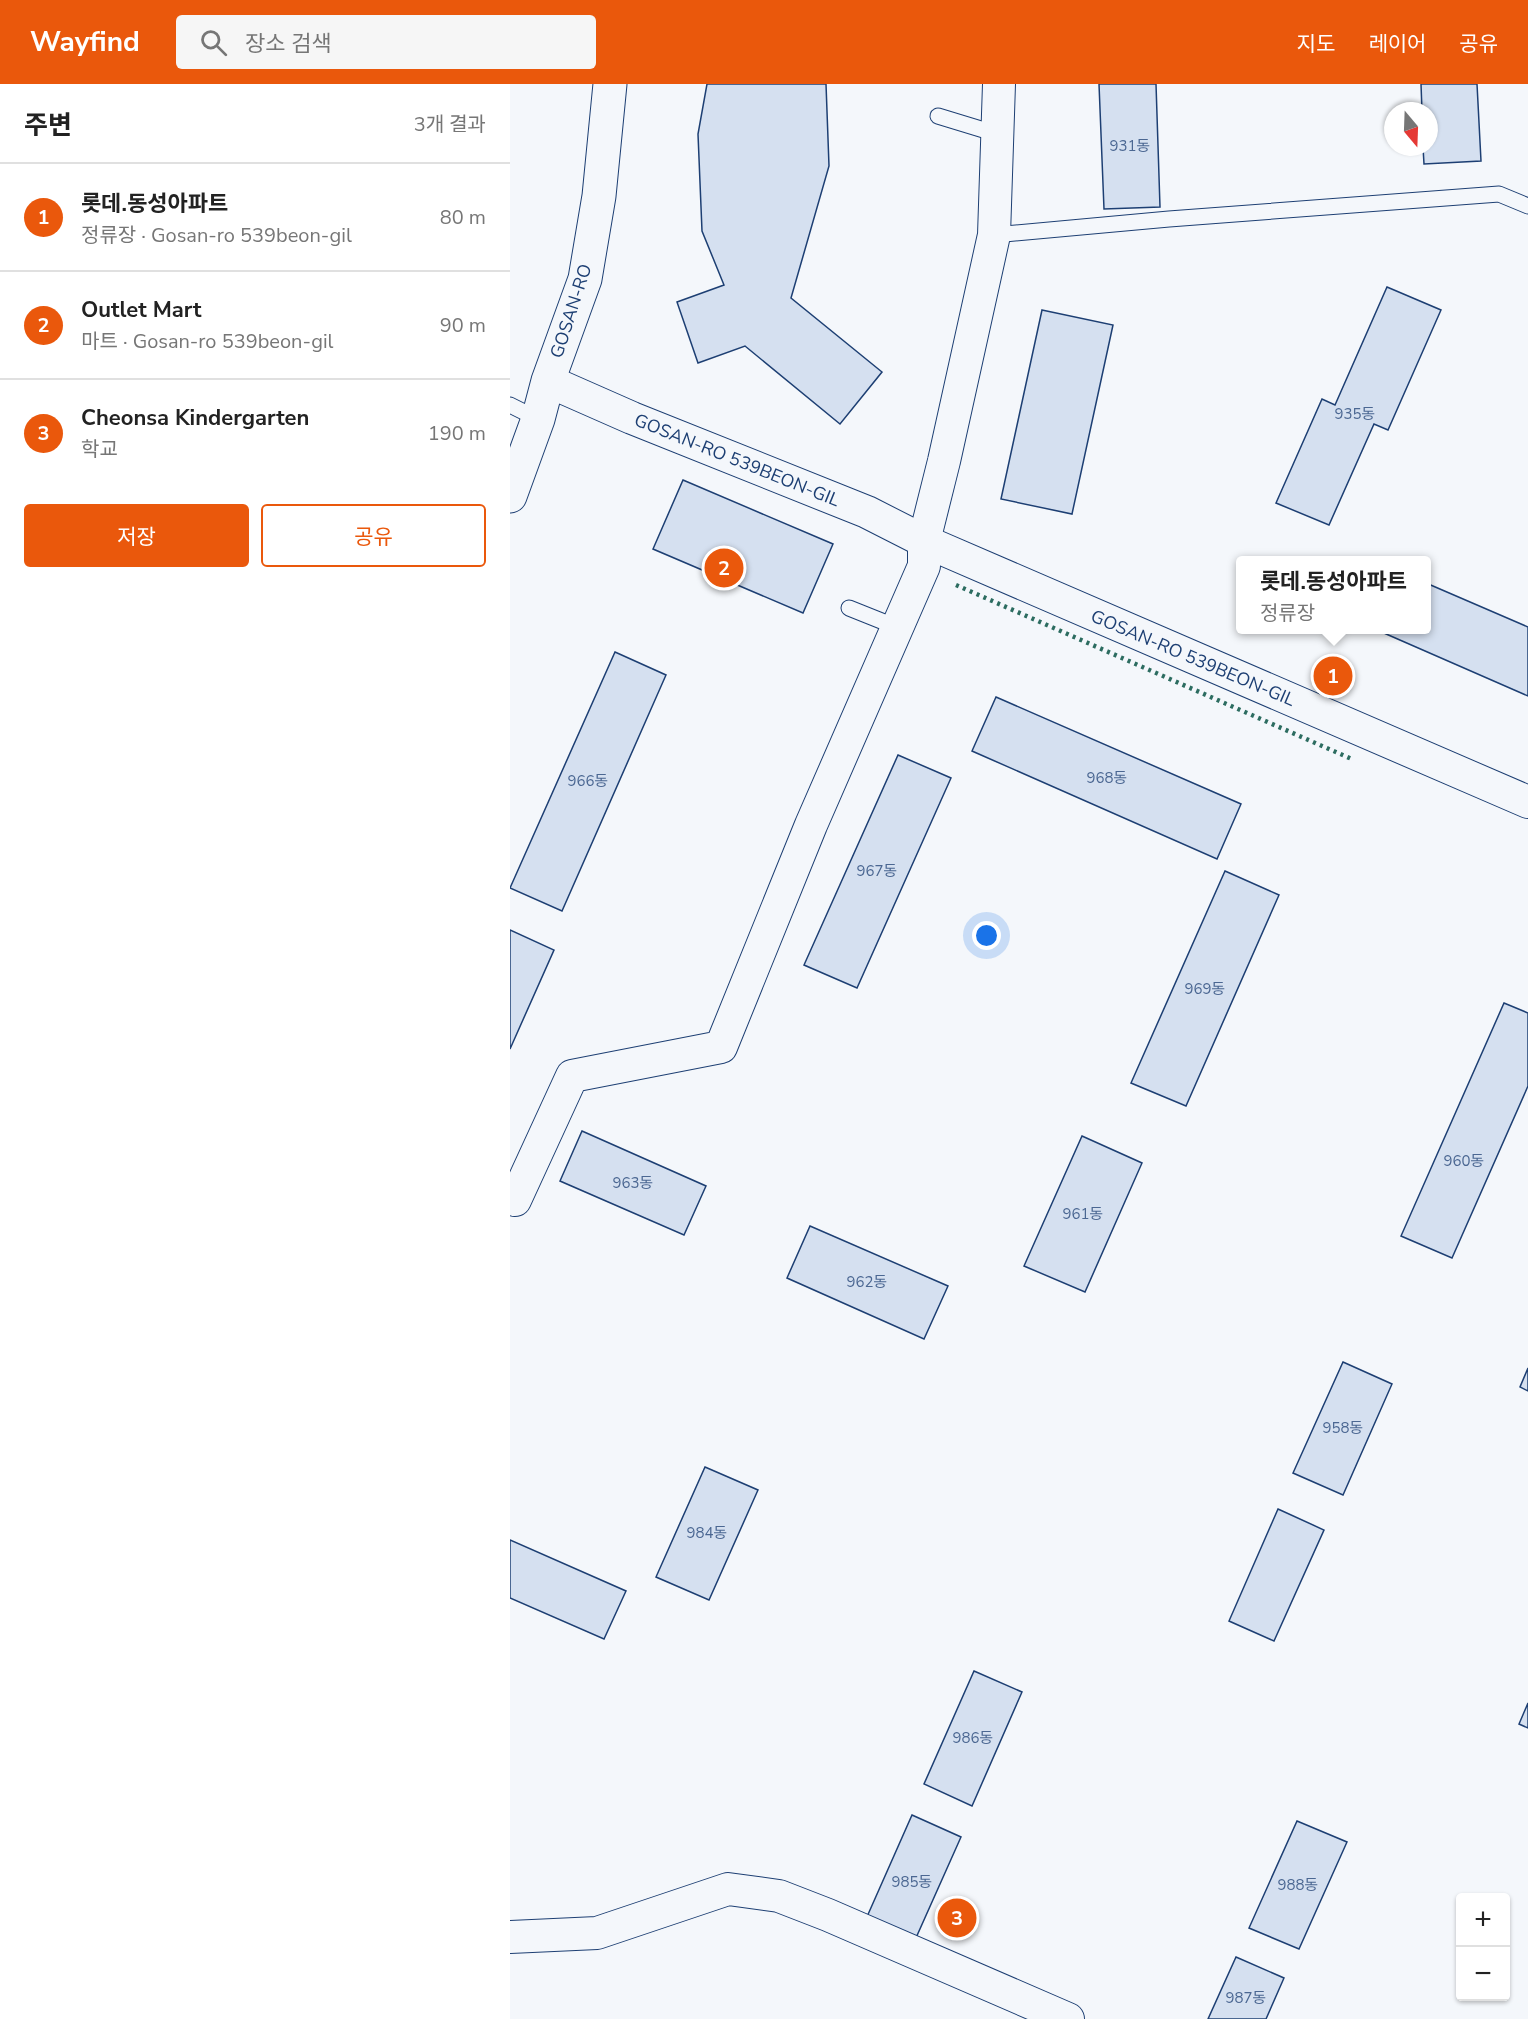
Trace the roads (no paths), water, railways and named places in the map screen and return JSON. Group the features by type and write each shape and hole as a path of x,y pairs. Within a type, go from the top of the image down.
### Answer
{"street":[{"name":"GOSAN-RO","path":"510,496 524,412 548,381 585,279 599,196 610,84"},
{"path":"515,1200 572,1076 721,1047 812,825 924,566 924,541 944,461 993,235 999,84"},
{"name":"GOSAN-RO 539BEON-GIL","path":"548,381 632,418 867,512 924,541 1528,802"},
{"path":"510,1937 597,1933 728,1889 780,1896 1068,2019"}],"lane":[{"path":"939,116 997,134"},
{"path":"993,235 1500,194 1528,206"},
{"path":"849,608 898,628"}],"place":[{"name":"Outlet Mart","path":"724,568"},
{"name":"롯데.동성아파트","path":"1333,676"},
{"name":"Cheonsa Kindergarten","path":"957,1918"}]}
